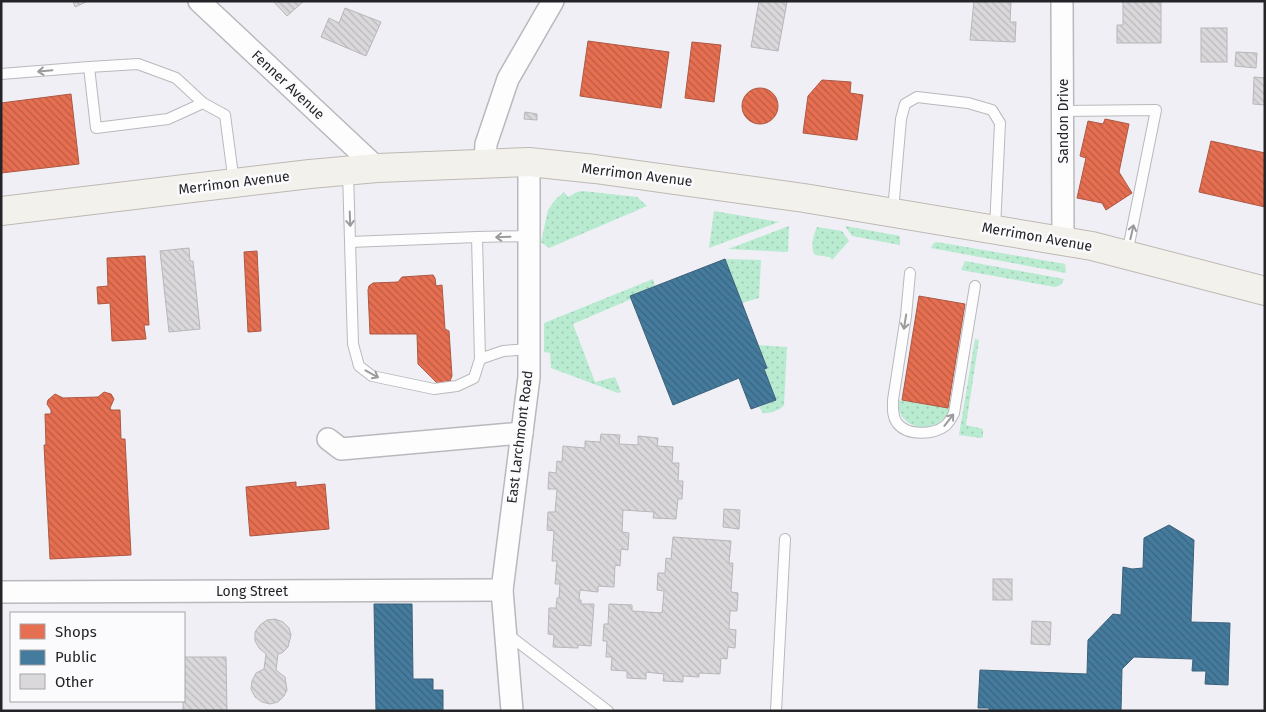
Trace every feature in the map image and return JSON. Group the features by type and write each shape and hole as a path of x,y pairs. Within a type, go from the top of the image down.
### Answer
{"main road":[{"name":"Merrimon Avenue","path":"1,211 377,168 529,162 692,182 892,212 1092,246 1265,291"}],"street":[{"name":"Fenner Avenue","path":"199,1 377,168"},
{"path":"486,164 486,144 508,80 553,1"},
{"name":"Sandon Drive","path":"1062,1 1063,241"},
{"name":"East Larchmont Road","path":"512,711 502,590 529,377 529,162"},
{"path":"328,440 341,449 522,433"},
{"name":"Long Street","path":"1,592 502,590"}],"lane":[{"path":"1,74 89,66 138,64 176,78 203,103 225,115 234,184"},
{"path":"89,66 96,128 168,119 203,103"},
{"path":"892,212 900,118 905,104 917,97 968,103 992,110 1000,123 995,229"},
{"path":"1063,111 1156,110 1127,254"},
{"path":"348,171 352,344 359,366 372,376 434,389 457,386 474,378 480,359 478,238"},
{"path":"350,242 529,236"},
{"path":"910,273 906,316 893,400 893,414 896,422 904,429 913,432 936,430 946,425 954,413 975,286"},
{"path":"480,359 503,351 529,349"},
{"path":"776,711 785,539"},
{"path":"505,632 608,711"}],"green space":[{"path":"583,191 637,197 647,206 549,248 541,242 548,210 564,192 568,197"},
{"path":"714,211 779,222 709,248"},
{"path":"789,226 788,252 728,249"},
{"path":"845,226 900,236 900,245 852,236"},
{"path":"817,227 842,231 849,241 832,260 830,257 815,255 813,252 814,234"},
{"path":"937,242 1065,264 1066,273 931,248"},
{"path":"725,259 761,260 759,298 742,303"},
{"path":"965,261 1064,279 1061,285 1055,287 961,270"},
{"path":"653,279 655,286 630,296 631,299 573,324 595,382 615,377 621,392 618,393 551,368 550,353 544,352 544,323"},
{"path":"975,339 979,340 966,425 983,429 983,437 981,438 959,435"},
{"path":"758,345 787,347 784,405 778,410 768,413 763,413 759,407 775,400 764,369 767,367"},
{"path":"898,400 950,408 945,417 938,423 920,427 904,419 899,411"}],"building: Shops":[{"path":"588,41 669,52 661,108 580,96"},
{"path":"692,42 721,45 714,102 685,98"},
{"path":"822,80 851,82 850,93 863,95 857,140 803,133 808,96"},
{"path":"760,88 772,94 778,106 772,118 760,124 748,118 742,106 748,94"},
{"path":"71,94 79,164 1,173 1,103"},
{"path":"1105,119 1129,124 1119,172 1132,193 1106,210 1102,203 1077,198 1086,158 1080,156 1088,121 1103,124"},
{"path":"1211,141 1265,153 1265,207 1199,192"},
{"path":"257,251 261,331 248,332 244,252"},
{"path":"145,256 149,325 144,325 146,339 112,341 110,303 98,304 97,287 108,286 107,258"},
{"path":"433,275 436,286 442,285 445,329 449,331 452,376 450,381 444,384 438,384 418,364 417,334 370,334 369,286 373,283 398,282 402,277"},
{"path":"919,296 965,304 948,408 902,400"},
{"path":"104,392 111,394 114,399 111,410 120,410 121,439 125,439 131,555 50,559 44,445 46,445 45,414 51,414 47,404 48,400 55,394 63,398 98,397"},
{"path":"296,482 296,487 325,484 329,529 250,536 246,487"}],"building: Public":[{"path":"725,259 767,368 764,369 776,400 751,409 739,378 673,405 630,296"},
{"path":"1169,525 1194,540 1191,622 1230,623 1228,685 1205,684 1206,671 1192,671 1193,659 1134,657 1122,669 1121,711 989,711 989,708 978,708 980,670 1087,674 1088,640 1113,614 1121,615 1123,567 1132,569 1143,568 1144,538"},
{"path":"374,604 412,604 413,679 433,679 433,690 443,690 443,711 376,711"}],"building: Other":[{"path":"73,1 88,1 75,7"},
{"path":"273,1 304,1 287,16"},
{"path":"759,1 787,2 778,51 751,47"},
{"path":"974,1 1011,1 1010,22 1016,22 1015,42 970,40"},
{"path":"1123,1 1161,1 1161,43 1117,43 1117,25 1123,25"},
{"path":"345,8 381,22 366,56 321,37 329,18 339,23"},
{"path":"1201,28 1227,28 1227,62 1201,62"},
{"path":"1236,52 1257,53 1256,68 1235,66"},
{"path":"1254,77 1265,78 1265,105 1253,104"},
{"path":"525,112 537,114 537,120 524,119"},
{"path":"189,248 190,261 193,261 200,329 169,332 160,251"},
{"path":"601,434 620,435 619,444 638,445 638,436 658,438 657,446 673,447 672,463 679,463 678,481 683,481 682,499 678,499 676,519 653,518 654,512 623,510 622,532 629,533 628,550 621,549 620,566 615,565 614,587 598,586 598,592 580,590 579,600 581,600 581,604 594,604 591,646 578,645 578,648 553,647 554,635 548,634 549,608 556,608 560,584 555,584 557,561 552,561 554,531 547,530 548,512 555,512 557,489 548,489 549,472 556,473 557,461 562,462 563,446 585,448 585,441 600,442"},
{"path":"724,509 740,510 739,529 723,527"},
{"path":"673,537 731,541 729,563 733,563 731,592 738,593 737,611 730,611 729,629 736,630 735,648 728,647 727,659 721,658 720,674 699,673 699,677 683,676 683,682 663,681 664,674 646,672 646,679 627,678 627,671 611,670 612,657 606,657 607,641 603,641 604,624 608,624 609,604 632,605 632,611 662,613 664,591 657,590 658,573 665,573 666,558 671,559"},
{"path":"993,579 1012,579 1012,600 993,600"},
{"path":"275,619 283,622 289,628 291,635 288,647 278,654 276,670 285,677 287,690 278,702 270,704 262,702 255,697 251,689 256,673 264,669 266,654 255,641 255,632 267,620"},
{"path":"1032,621 1051,622 1050,645 1031,644"},
{"path":"185,657 226,657 227,711 183,711 183,702 185,702"}]}
